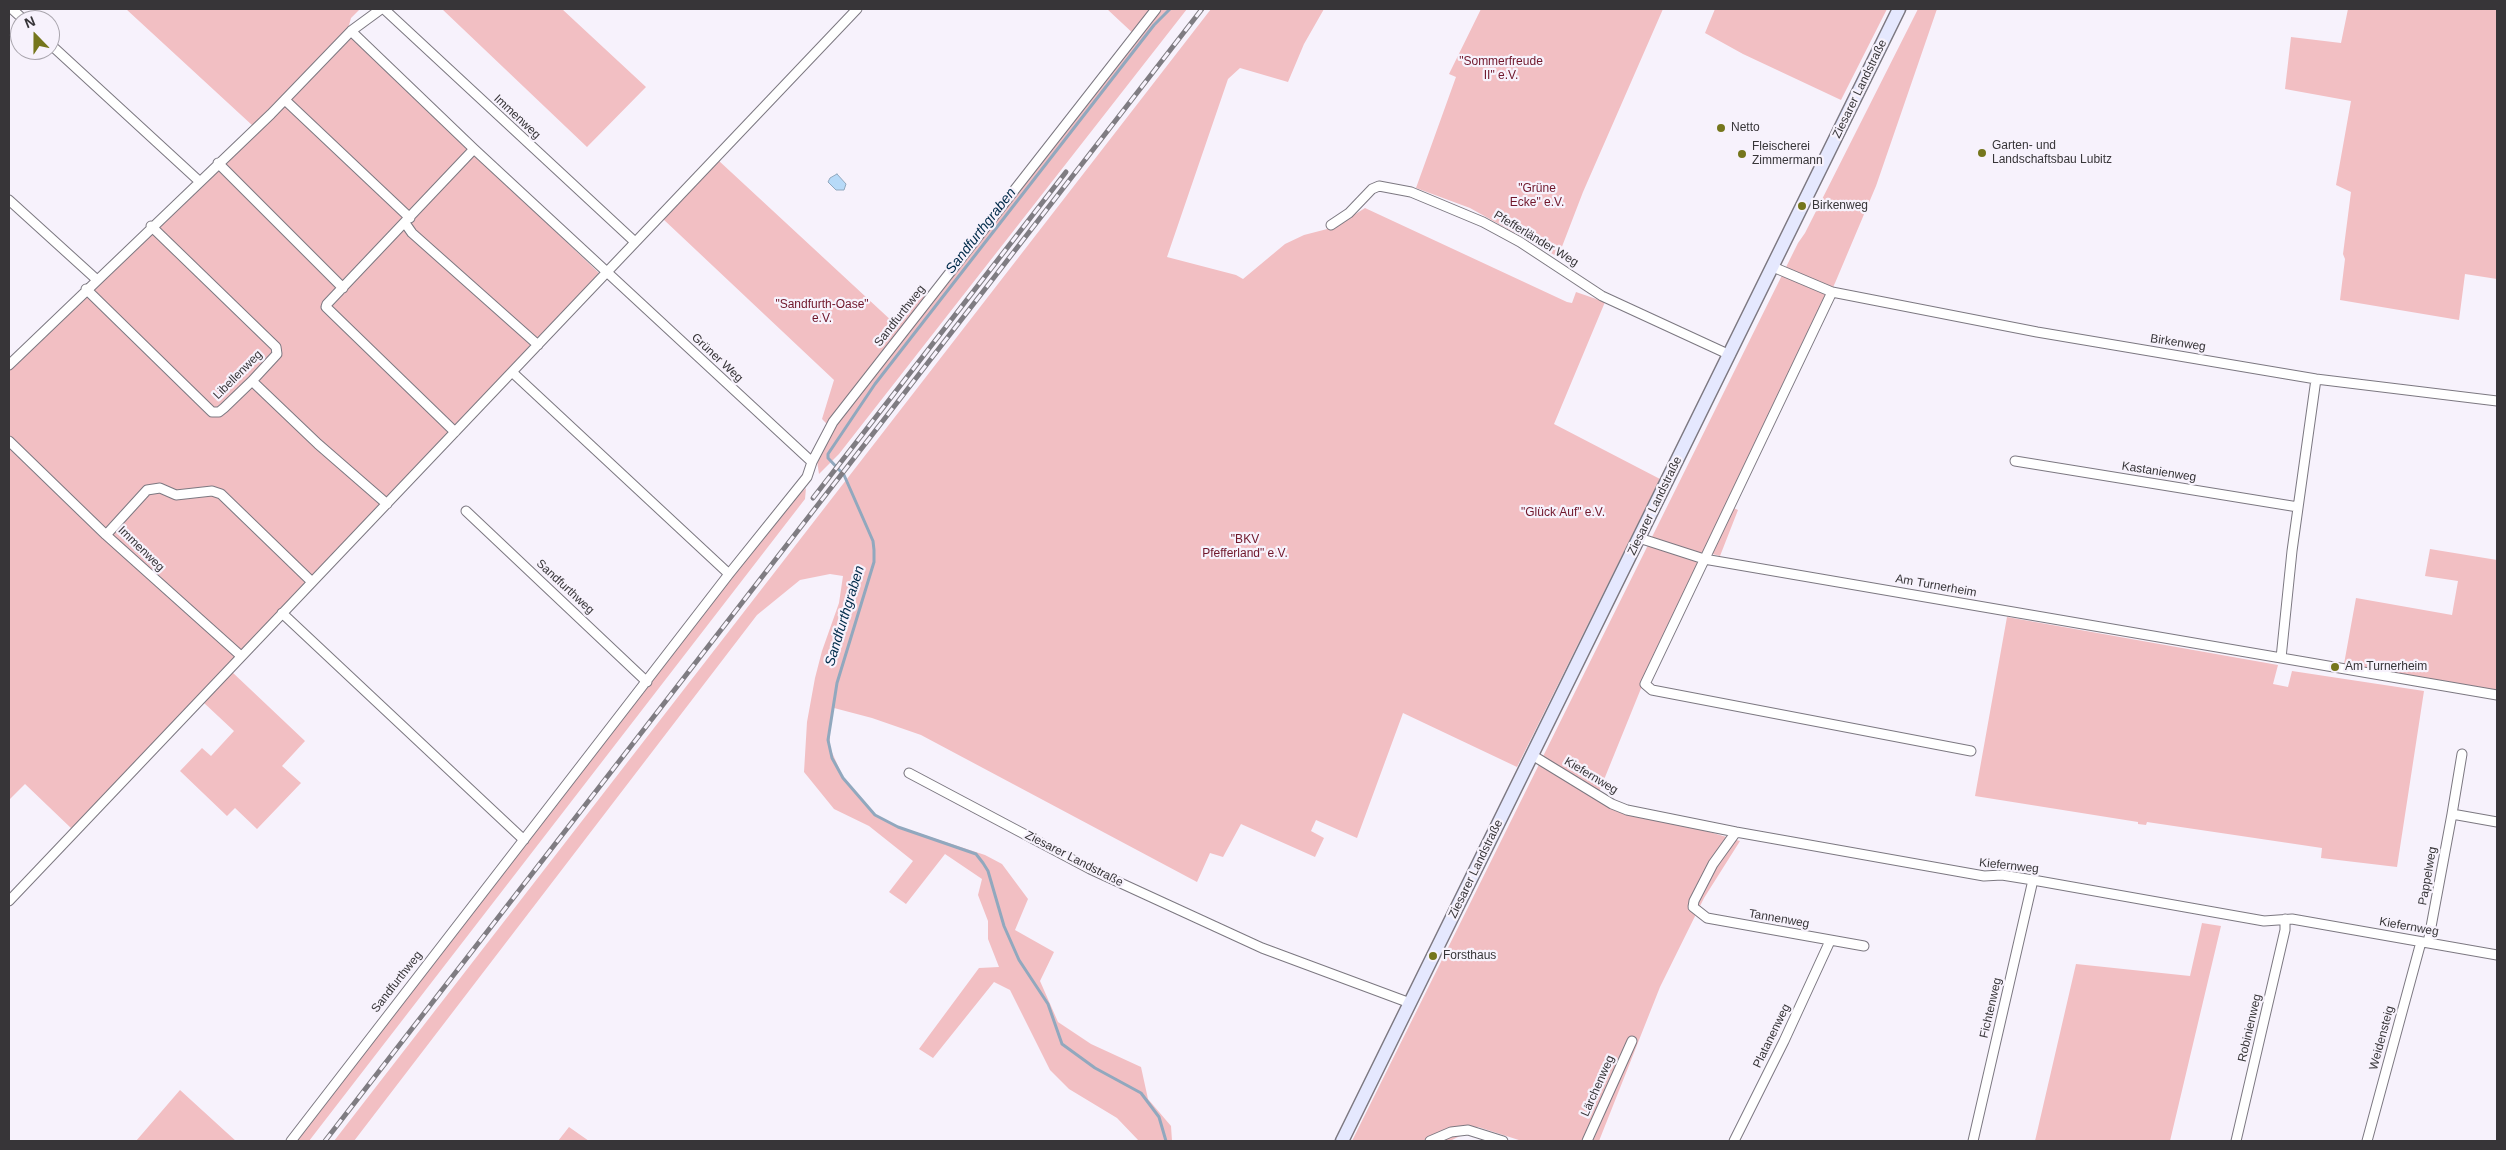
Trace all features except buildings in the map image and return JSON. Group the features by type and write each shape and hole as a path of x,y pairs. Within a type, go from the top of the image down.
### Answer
{"main road":[{"name":"Ziesarer Landstraße","path":"1342,1141 1900,9"}],"street":[{"path":"9,365 151,226 285,100 351,32 382,9"},
{"name":"Immenweg","path":"382,9 635,242"},
{"path":"9,901 857,9"},
{"name":"Sandfurthweg","path":"291,1141 729,574 807,477 812,462 833,422 1156,9"},
{"path":"351,32 606,272"},
{"path":"60,53 200,181"},
{"path":"285,100 408,221 412,233 538,345"},
{"path":"455,432 326,307 474,149"},
{"path":"218,163 343,288"},
{"name":"Pfefferländer Weg","path":"1331,224 1349,214 1372,189 1379,186 1411,192 1483,222 1535,251 1602,296 1730,354"},
{"path":"9,200 96,279"},
{"name":"Libellenweg","path":"86,289 212,412 219,412 252,382 278,351 151,226"},
{"name":"Birkenweg","path":"1773,267 1832,292 2037,332 2316,379 2497,401"},
{"name":"Grüner Weg","path":"606,272 812,462"},
{"path":"1832,292 1645,684 1652,690 1971,751"},
{"path":"512,372 729,574"},
{"path":"2281,658 2298,507 2316,379"},
{"path":"252,382 318,444 387,504"},
{"path":"9,440 106,535"},
{"name":"Kastanienweg","path":"2015,461 2298,507"},
{"name":"Immenweg","path":"241,656 106,535 146,490 160,488 176,495 212,491 221,494 312,582"},
{"name":"Sandfurthweg","path":"466,511 647,682"},
{"name":"Am Turnerheim","path":"1639,538 1704,559 2497,695"},
{"path":"282,613 524,840"},
{"name":"Pappelweg","path":"2425,942 2452,814 2462,754"},
{"name":"Kiefernweg","path":"1532,755 1612,804 1627,810 1736,832 1984,876 2002,875 2264,921 2285,919 2497,955"},
{"name":"Ziesarer Landstraße","path":"909,773 1090,869 1269,950 1410,1003"},
{"path":"2452,814 2497,822"},
{"name":"Tannenweg","path":"1736,832 1713,864 1693,906 1707,918 1864,946"},
{"name":"Fichtenweg","path":"1973,1141 2033,880"},
{"name":"Robinienweg","path":"2236,1141 2285,930 2285,919"},
{"name":"Platanenweg","path":"1734,1141 1784,1041 1830,941"},
{"name":"Weidensteig","path":"2367,1141 2425,942"},
{"name":"Lärchenweg","path":"1587,1141 1632,1041"},
{"path":"1430,1141 1451,1132 1468,1130 1503,1141"}],"green space":[{"path":"126,9 360,9 351,18 348,29 253,126"},
{"path":"442,9 562,9 646,87 587,147"},
{"path":"1107,9 1187,9 839,454 819,474 817,461 833,427 1137,37"},
{"path":"1211,9 1324,9 1304,44 1288,82 1240,68 1228,79 1167,257 1236,275 1243,279 1285,244 1304,235 1335,227 1365,208 1567,302 1572,303 1576,292 1605,302 1554,424 1660,479 1517,767 1403,713 1357,838 1316,820 1311,831 1324,838 1315,857 1241,824 1223,857 1210,853 1197,882 921,735 872,718 834,708 830,726 830,748 843,777 877,817 894,825 985,855 1002,864 1028,899 1015,930 1054,952 1040,981 1058,1022 1091,1044 1141,1067 1148,1099 1171,1126 1172,1141 1139,1141 1117,1118 1069,1089 1050,1070 1010,990 994,982 933,1058 919,1049 979,968 999,967 988,939 988,921 978,895 982,879 945,854 906,904 889,892 913,861 869,826 834,809 804,772 807,722 815,678 822,651 839,603 843,576 830,574 800,580 757,615 354,1141 334,1141"},
{"path":"1481,9 1663,9 1583,192 1558,257 1470,208 1416,188 1456,77 1449,74"},
{"path":"1715,9 1887,9 1841,100 1743,54 1705,33"},
{"path":"1918,9 1937,9 1876,186 1835,283 1727,505 1738,510 1720,556 1705,552 1644,681 1599,792 1597,800 1620,812 1686,825 1740,841 1704,898 1660,987 1599,1141 1522,1141 1478,1127 1450,1141 1352,1141 1798,243 1805,233"},
{"path":"2348,9 2497,9 2497,279 2465,274 2459,320 2340,300 2345,259 2343,254 2351,192 2336,185 2351,101 2285,89 2291,37 2341,43"},
{"path":"352,37 599,273 72,829 25,784 9,800 9,370 285,106"},
{"name":"\"Sandfurth-Oase\" e.V.","path":"718,160 894,323 931,289 828,425 822,419 834,380 662,218"},
{"path":"806,488 805,499 309,1141 295,1141 732,577 795,498"},
{"path":"2430,549 2497,560 2497,690 2344,664 2356,598 2452,615 2458,581 2425,576"},
{"path":"2007,617 2278,665 2273,684 2288,687 2292,671 2424,691 2397,867 2321,858 2322,848 2147,822 2146,825 2138,824 2138,822 1975,796"},
{"path":"231,671 305,741 282,766 301,783 257,829 235,808 227,816 180,771 202,748 211,756 234,731 203,702"},
{"path":"2202,923 2221,926 2170,1141 2035,1141 2076,964 2190,976"},
{"path":"180,1090 226,1132 236,1141 136,1141"},
{"path":"569,1127 589,1141 558,1141"}],"water":[{"path":"837,174 846,184 844,190 836,190 828,182 830,178"}],"waterway":[{"name":"Sandfurthgraben","path":"1166,1141 1159,1117 1141,1093 1095,1068 1062,1044 1048,1004 1019,960 1004,926 988,871 976,854 898,827 875,815 843,778 832,758 828,740 837,683 874,562 874,550 873,541 844,475 828,458 828,454 875,384 1154,25 1170,9"}],"railway":[{"path":"325,1141 1202,9"},
{"path":"813,498 1066,172"}],"place":[{"name":"Netto","path":"1721,128"},
{"name":"Garten- und Landschaftsbau Lubitz","path":"1982,153"},
{"name":"Fleischerei Zimmermann","path":"1742,154"},
{"name":"Birkenweg","path":"1802,206"},
{"name":"Am Turnerheim","path":"2335,667"},
{"name":"Forsthaus","path":"1433,956"}],"park label":[{"name":"\"Sommerfreude II\" e.V.","path":"1501,69"},
{"name":"\"Grüne Ecke\" e.V.","path":"1537,196"},
{"name":"\"Glück Auf\" e.V.","path":"1563,513"},
{"name":"\"BKV Pfefferland\" e.V.","path":"1245,547"}]}
